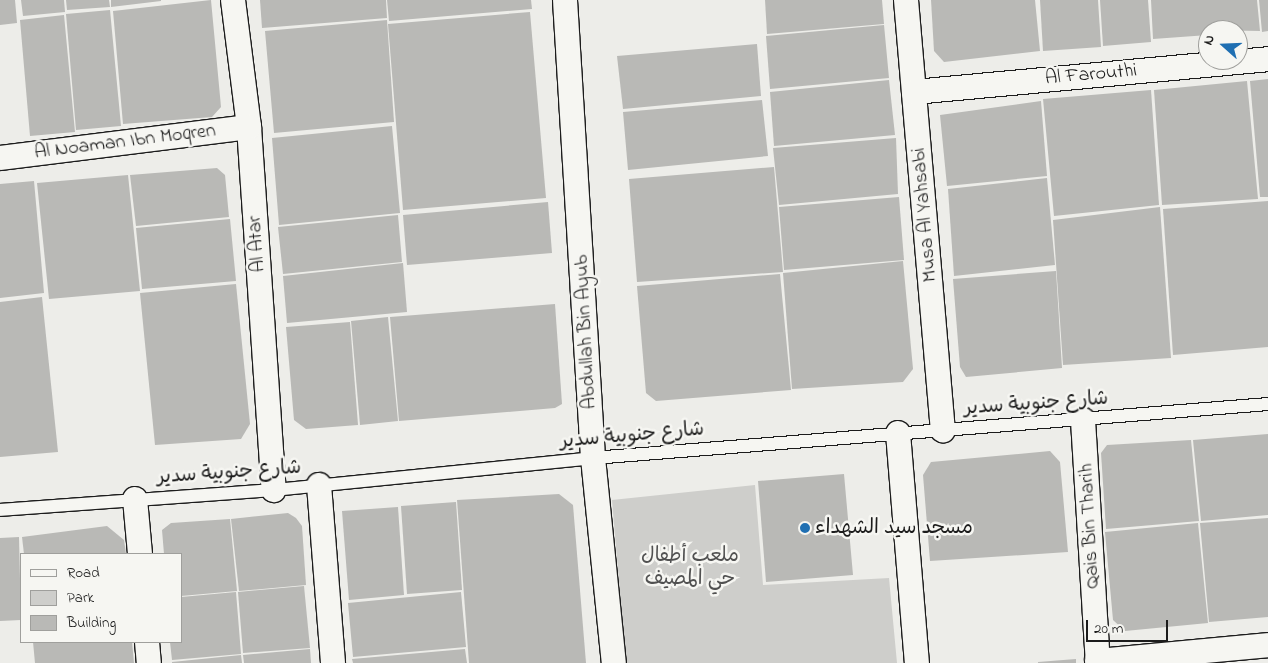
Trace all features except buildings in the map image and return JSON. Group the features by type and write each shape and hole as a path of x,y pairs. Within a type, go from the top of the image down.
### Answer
{"street":[{"name":"Al Atar","path":"233,0 249,127 274,490"},
{"name":"Abdullah Bin Ayub","path":"564,0 593,458 614,663"},
{"name":"Musa Al Yahsabi","path":"906,0 943,430"},
{"name":"Al Farouthi","path":"914,92 1268,59"},
{"name":"Al Noaman Ibn Moqren","path":"0,158 249,127"},
{"name":"Qais Bin Tharih","path":"1083,420 1098,662"},
{"path":"898,433 917,663"},
{"path":"318,485 333,663"},
{"path":"135,499 140,553"},
{"path":"147,643 149,663"},
{"path":"1098,662 1268,645"}],"lane":[{"name":"شارع جنوبية سدير","path":"0,510 274,490 593,458 1268,404"}],"green space":[{"name":"ملعب أطفال حي المصيف","path":"755,485 763,585 889,578 897,663 626,663 612,500"}],"place":[{"name":"مسجد سيد الشهداء","path":"805,528"}]}
